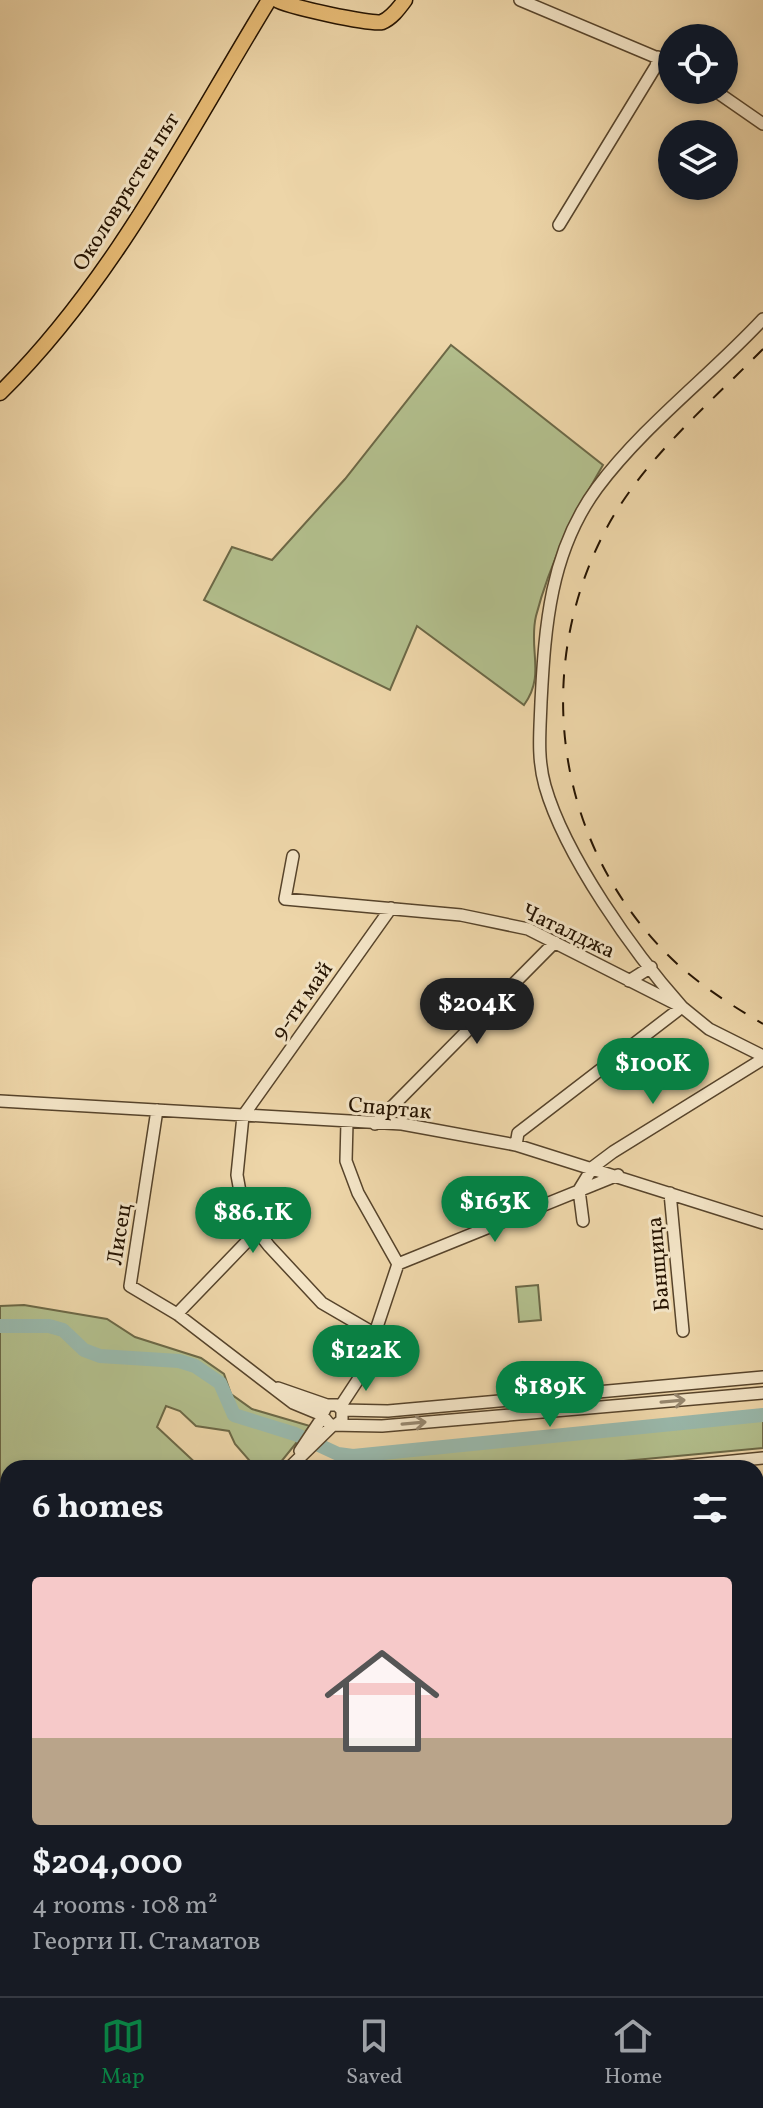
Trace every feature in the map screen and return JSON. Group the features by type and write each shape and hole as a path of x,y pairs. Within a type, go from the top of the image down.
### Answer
{"main road":[{"name":"Околовръстен път","path":"0,393 31,362 101,273 269,0"},
{"path":"259,16 276,6 292,3 375,23 388,18 405,0"}],"street":[{"path":"520,0 658,57 656,66 559,225"},
{"path":"734,104 763,124"},
{"path":"516,1145 518,1133 682,1007 595,888 565,837 545,788 539,759 544,624 571,536 597,489 763,319"},
{"name":"Чаталджа","path":"293,856 285,899 501,921 555,942 682,1007 709,1029 763,1057"},
{"name":"9-ти май","path":"243,1116 391,908"},
{"path":"375,1124 555,942"},
{"path":"629,981 651,967"},
{"path":"583,1221 579,1190 593,1167 763,1057"},
{"name":"Спартак","path":"0,1101 402,1124 516,1145 763,1223"},
{"name":"Лисец","path":"157,1110 130,1286 177,1314 293,1403 331,1410 335,1424"},
{"path":"243,1116 237,1175 239,1200 257,1231 322,1303 377,1335"},
{"path":"296,1460 316,1436 331,1410 349,1393 361,1375 377,1335 398,1264 346,1161 347,1122"},
{"path":"398,1264 618,1175"},
{"name":"Банщица","path":"670,1193 683,1331"},
{"path":"177,1314 257,1231"},
{"path":"331,1410 369,1411 763,1377"},
{"path":"349,1393 369,1411"},
{"path":"335,1424 382,1426 763,1393"},
{"path":"316,1436 342,1420 331,1410"}],"green space":[{"path":"451,345 603,465 564,538 548,576 534,628 534,683 524,705 417,626 390,690 204,600 232,547 272,560 345,479"},
{"path":"538,1285 541,1320 519,1322 516,1287"},
{"path":"24,1305 107,1319 135,1337 201,1358 224,1374 231,1394 252,1409 310,1426 282,1460 249,1460 235,1444 229,1431 196,1426 180,1411 166,1406 157,1427 192,1460 0,1460 0,1306"},
{"path":"763,1414 763,1448 635,1460 353,1460 353,1456"}],"waterway":[{"path":"0,1326 49,1326 63,1330 84,1350 100,1356 179,1361 195,1366 220,1383 234,1415 295,1434 338,1454 353,1456 763,1415"}],"railway":[{"path":"763,349 675,437 617,510 602,537 581,589 568,643 563,698 567,752 578,805 598,856 626,904 661,948 684,970 763,1024"}]}
